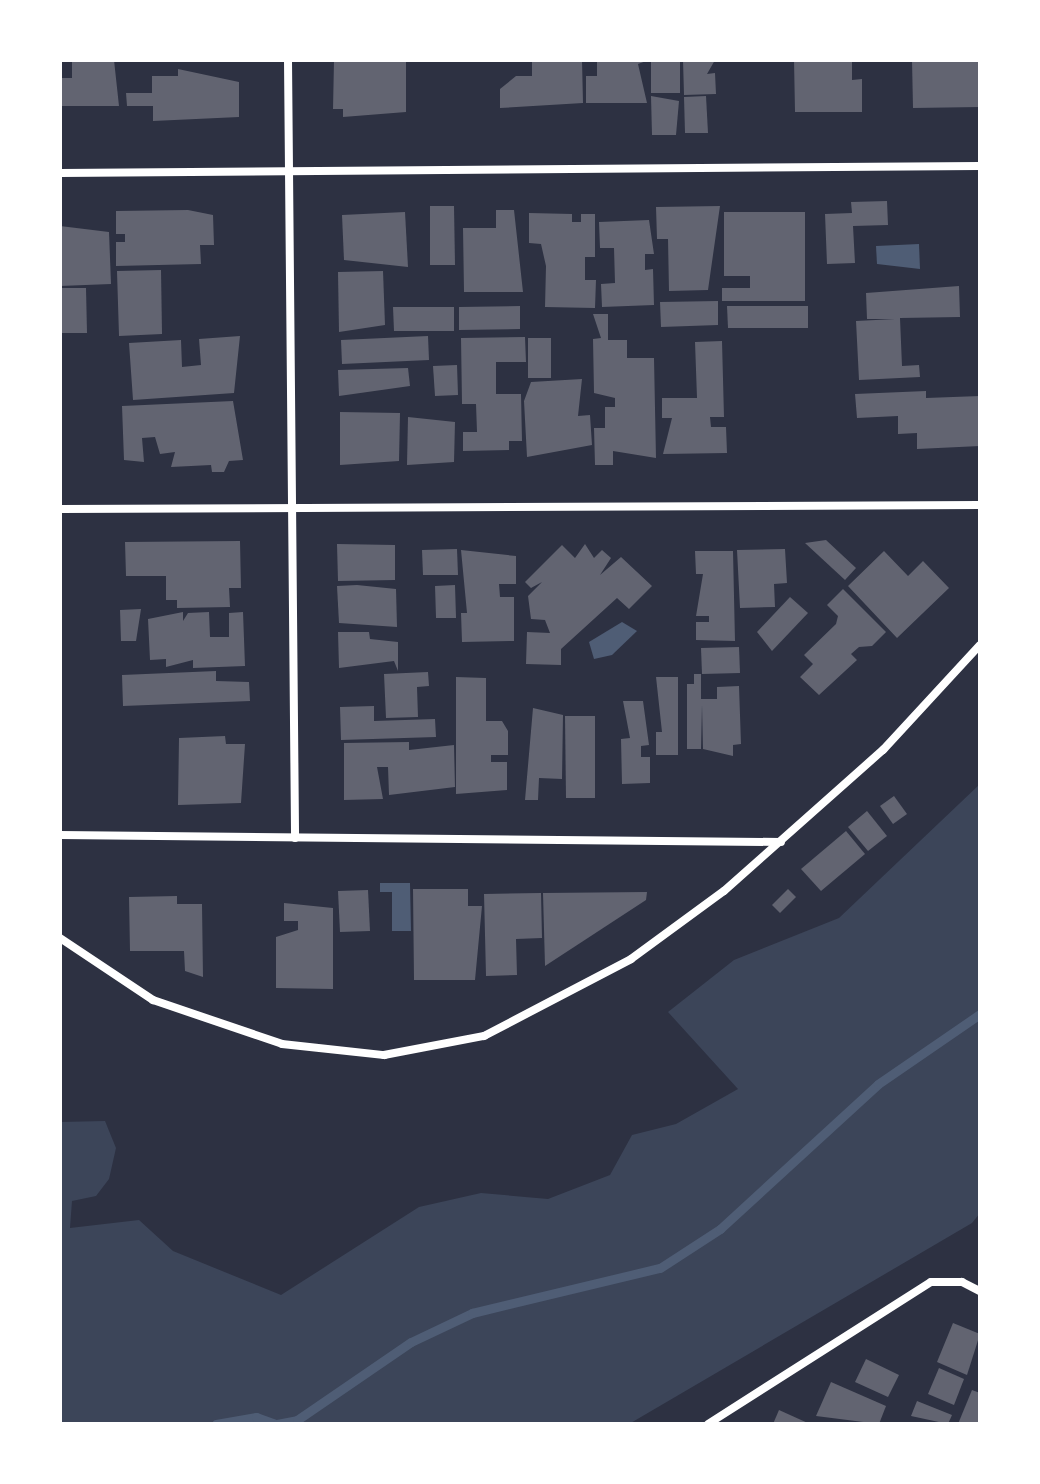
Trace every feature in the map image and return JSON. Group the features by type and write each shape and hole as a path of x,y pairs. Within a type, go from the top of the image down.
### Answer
{"street":[{"path":"288,60 295,838"},
{"path":"60,173 980,166"},
{"path":"60,509 980,505"},
{"path":"60,938 153,1000 234,1032 331,1053 439,1049 549,1007 631,959 782,842 938,696 980,645"},
{"path":"60,835 782,842"},
{"path":"708,1424 931,1282 962,1282 980,1291"}],"shaded area":[{"path":"919,244 920,269 877,264 876,246"},
{"path":"622,622 637,631 612,655 594,659 589,642"},
{"path":"980,784 980,1213 972,1223 629,1424 60,1424 60,1122 105,1121 116,1148 109,1179 96,1196 72,1201 70,1228 139,1220 173,1251 281,1295 419,1207 481,1193 548,1199 610,1175 632,1135 676,1124 738,1089 668,1012 734,960 839,918"},
{"path":"380,883 410,883 411,931 392,931 392,892 380,892"}],"building":[{"path":"114,60 119,106 60,106 60,78 72,78 72,62"},
{"path":"334,60 406,60 406,112 343,117 343,109 333,109"},
{"path":"532,60 582,60 583,103 500,108 500,89 516,76 532,76"},
{"path":"597,60 649,60 638,64 647,103 586,103 586,76 597,76"},
{"path":"651,60 680,60 680,93 651,93"},
{"path":"683,60 715,60 707,74 715,73 716,94 684,95"},
{"path":"794,60 852,60 852,80 862,79 862,112 795,112"},
{"path":"912,60 980,60 980,107 913,108"},
{"path":"178,69 239,82 239,117 153,121 153,106 127,106 126,93 152,93 152,76 178,76"},
{"path":"651,96 679,101 676,135 652,135"},
{"path":"706,96 708,133 685,133 684,97"},
{"path":"887,201 888,225 853,226 855,263 827,264 825,214 852,213 851,202"},
{"path":"430,206 454,206 455,265 430,265"},
{"path":"720,206 708,290 669,291 668,239 657,239 656,207"},
{"path":"188,210 213,215 214,245 200,245 201,264 116,266 116,242 125,242 125,234 116,234 116,211"},
{"path":"496,210 514,210 523,292 464,292 463,228 496,228"},
{"path":"405,212 408,267 344,260 342,215"},
{"path":"724,212 805,212 805,301 722,301 722,288 750,288 750,276 724,276"},
{"path":"529,213 572,214 572,222 581,222 581,214 595,214 595,257 585,257 585,280 596,280 595,308 545,307 546,266 541,244 529,243"},
{"path":"649,220 654,254 645,254 645,270 653,269 654,305 602,307 601,284 615,283 614,248 600,248 599,222"},
{"path":"60,226 109,232 111,284 60,286"},
{"path":"161,270 162,334 119,336 117,271"},
{"path":"383,271 385,325 339,332 338,272"},
{"path":"959,286 960,317 900,318 902,366 919,365 920,377 859,380 856,321 895,319 867,319 866,293"},
{"path":"61,288 86,288 87,333 62,333"},
{"path":"718,301 718,325 661,327 660,302"},
{"path":"520,306 520,329 459,330 459,307"},
{"path":"727,306 808,306 808,328 728,328"},
{"path":"393,307 454,307 454,331 394,331"},
{"path":"593,314 608,314 608,340 627,340 627,358 654,358 656,458 613,451 613,465 595,465 594,428 605,428 605,407 615,407 615,398 594,393 593,339 601,338"},
{"path":"240,336 234,393 133,400 129,343 181,340 182,367 201,365 199,339"},
{"path":"428,336 429,360 342,364 341,340"},
{"path":"525,337 526,362 496,362 496,394 521,394 522,441 509,441 509,450 463,451 463,432 477,432 476,404 462,404 461,338"},
{"path":"528,338 551,338 551,378 528,378"},
{"path":"722,341 724,417 710,417 711,427 726,427 727,453 663,454 672,418 662,418 662,398 697,398 695,342"},
{"path":"457,365 458,395 435,396 433,366"},
{"path":"408,368 410,386 339,396 338,370"},
{"path":"582,379 578,416 590,415 592,445 527,457 524,401 531,382"},
{"path":"926,391 926,398 980,396 980,446 917,449 917,433 898,434 898,416 857,418 855,394"},
{"path":"233,401 243,460 229,461 224,472 212,472 211,465 171,467 175,452 160,454 155,437 142,438 144,462 124,460 122,406"},
{"path":"340,412 400,413 399,461 340,465"},
{"path":"408,417 455,422 454,462 407,465"},
{"path":"826,540 856,568 845,580 805,543"},
{"path":"240,541 241,588 229,588 230,607 177,608 177,600 166,600 166,576 126,576 125,542"},
{"path":"337,544 395,545 395,580 338,581"},
{"path":"585,544 594,558 602,550 611,558 600,575 621,557 652,586 629,609 617,598 561,649 561,665 526,664 527,632 550,633 545,620 531,619 528,596 542,582 531,588 525,582 562,545 575,558"},
{"path":"457,549 458,575 423,575 422,550"},
{"path":"785,549 787,583 774,584 775,607 740,608 737,550"},
{"path":"461,550 516,556 516,584 499,584 500,597 514,597 514,641 462,642 461,613 467,613"},
{"path":"695,551 733,551 735,641 696,640 696,622 709,622 709,616 696,616 703,574 696,574"},
{"path":"884,551 908,576 923,561 949,588 897,638 848,586"},
{"path":"455,585 456,618 436,618 435,586"},
{"path":"337,586 396,589 397,627 339,623"},
{"path":"843,589 886,632 872,646 859,647 851,654 857,660 819,695 800,677 813,664 804,655 836,624 838,616 827,605"},
{"path":"790,597 808,613 772,651 757,632"},
{"path":"141,609 136,641 121,641 120,610"},
{"path":"183,612 183,621 188,613 209,612 210,637 229,637 229,613 243,612 245,666 193,668 193,660 166,667 166,659 150,660 148,619"},
{"path":"338,632 369,632 370,639 398,642 398,671 394,661 339,668"},
{"path":"739,647 740,673 702,674 701,648"},
{"path":"216,671 216,681 249,682 250,701 123,706 122,675"},
{"path":"428,672 429,686 417,687 418,717 386,718 384,674"},
{"path":"694,674 701,674 701,699 717,699 717,687 739,686 741,744 733,745 733,756 703,749 702,705 701,749 687,749 687,684 694,684"},
{"path":"456,677 486,678 486,721 502,721 508,731 508,755 491,755 491,762 507,762 507,790 456,794"},
{"path":"656,677 678,677 678,755 656,755 656,732 662,732"},
{"path":"623,701 643,701 649,745 641,746 641,757 650,757 650,783 622,784 621,739 630,738"},
{"path":"374,706 374,721 435,719 436,737 341,740 340,707"},
{"path":"533,708 563,715 562,779 539,778 538,800 525,800"},
{"path":"565,716 595,716 595,798 566,798"},
{"path":"225,736 226,744 245,744 241,803 178,805 179,738"},
{"path":"409,742 409,750 454,745 455,787 389,795 388,767 377,767 383,799 344,800 344,743"},
{"path":"894,796 907,814 893,824 880,806"},
{"path":"867,811 887,836 868,851 848,827"},
{"path":"846,831 865,854 821,891 801,869"},
{"path":"413,889 468,889 468,906 482,906 475,980 414,980"},
{"path":"788,889 796,897 780,913 772,905"},
{"path":"368,890 370,931 340,932 338,891"},
{"path":"647,892 646,900 545,966 543,893"},
{"path":"541,893 542,938 516,939 517,975 486,976 484,894"},
{"path":"177,896 177,904 202,904 203,977 185,971 184,951 130,951 129,897"},
{"path":"284,903 333,908 333,989 276,988 276,937 298,930 298,921 284,921"},
{"path":"953,1323 980,1334 967,1375 937,1362"},
{"path":"866,1359 899,1375 888,1397 855,1382"},
{"path":"939,1368 964,1379 954,1405 928,1394"},
{"path":"831,1382 886,1406 879,1424 816,1416"},
{"path":"972,1390 980,1393 980,1424 958,1424"},
{"path":"917,1401 952,1415 948,1424 911,1416"},
{"path":"779,1410 810,1424 773,1424"}],"waterway":[{"path":"277,1424 297,1420 411,1342 472,1313 660,1268 720,1229 878,1084 980,1014"},
{"path":"216,1424 256,1417 275,1424"}]}
